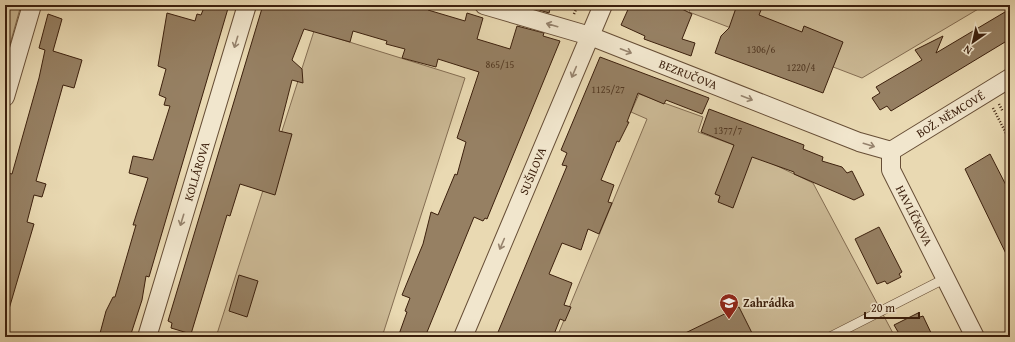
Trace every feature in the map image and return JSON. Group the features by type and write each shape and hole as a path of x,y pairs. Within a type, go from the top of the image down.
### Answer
{"street":[{"path":"5,97 32,5"},
{"name":"KOLLÁROVA","path":"147,337 247,5"},
{"name":"BEZRUČOVA","path":"484,5 590,36 859,142 891,151"},
{"name":"SUŠILOVA","path":"463,337 603,5"},
{"name":"BOŽ. NĚMCOVÉ","path":"891,151 1010,78"},
{"name":"HAVLÍČKOVA","path":"891,151 891,170 975,337"}],"lane":[{"path":"830,337 946,278"}],"path":[{"path":"990,104 1010,141"},
{"path":"999,104 1003,112"}],"shaded area":[{"path":"5,5 21,5 5,62"},
{"path":"691,5 985,5 862,78 689,12"},
{"path":"314,31 465,78 382,337 216,337"},
{"path":"639,94 703,117 698,132 731,144 813,183 895,337 557,337 647,119 631,112"}],"building":[{"path":"205,5 229,5 149,277 146,276 142,300 130,337 99,337 106,311 113,297 115,297 136,225 133,225 148,178 129,173 133,156 153,160 170,106 164,105 166,98 159,95 166,69 158,66 167,13 195,21 197,14 201,15"},
{"path":"263,5 430,5 428,10 465,21 467,13 483,18 477,39 510,49 517,26 544,33 543,36 560,41 487,219 485,218 483,221 474,217 425,337 398,337 407,312 405,311 410,298 402,295 423,244 431,212 438,215 455,174 457,175 466,142 457,138 479,72 438,59 436,67 402,58 405,49 386,44 387,41 353,31 350,42 304,29 292,60 302,69 303,83 292,80 279,131 292,134 275,195 240,184 230,216 227,215 191,334 171,328 172,323 168,321"},
{"path":"523,5 551,5 549,13"},
{"path":"630,5 684,5 682,9 692,14 682,39 695,43 691,56 644,39 645,36 621,25"},
{"path":"737,5 763,5 759,15 802,32 804,26 843,42 823,93 715,53 721,36 729,28"},
{"path":"1010,9 1010,39 891,111 887,106 880,110 872,98 880,93 876,87 922,60 915,50 943,36 936,53"},
{"path":"48,14 62,19 53,51 82,60 74,88 63,85 36,181 46,184 42,197 34,195 27,222 34,224 9,309 5,309 5,185 8,173 12,174 39,78 45,50 39,48"},
{"path":"600,57 709,98 702,114 666,100 664,104 638,93 627,122 629,122 619,142 617,141 601,180 614,185 608,202 612,203 599,234 588,229 581,250 562,243 549,274 572,283 564,305 571,307 565,321 560,319 553,337 496,337 567,166 562,165 567,153 561,150"},
{"path":"709,109 804,145 803,149 823,157 822,161 842,167 847,173 852,171 864,195 854,200 794,174 794,172 752,157 733,208 718,202 720,196 715,194 734,145 701,132"},
{"path":"990,154 1010,193 1010,262 965,169"},
{"path":"879,227 902,272 899,274 901,277 887,284 885,281 877,284 855,239"},
{"path":"239,275 258,281 247,317 229,311"},
{"name":"Zahrádka","path":"739,307 754,337 677,337"},
{"path":"918,313 920,317 923,316 933,337 901,337 894,325"}],"place":[{"name":"Zahrádka","path":"729,320"}]}
